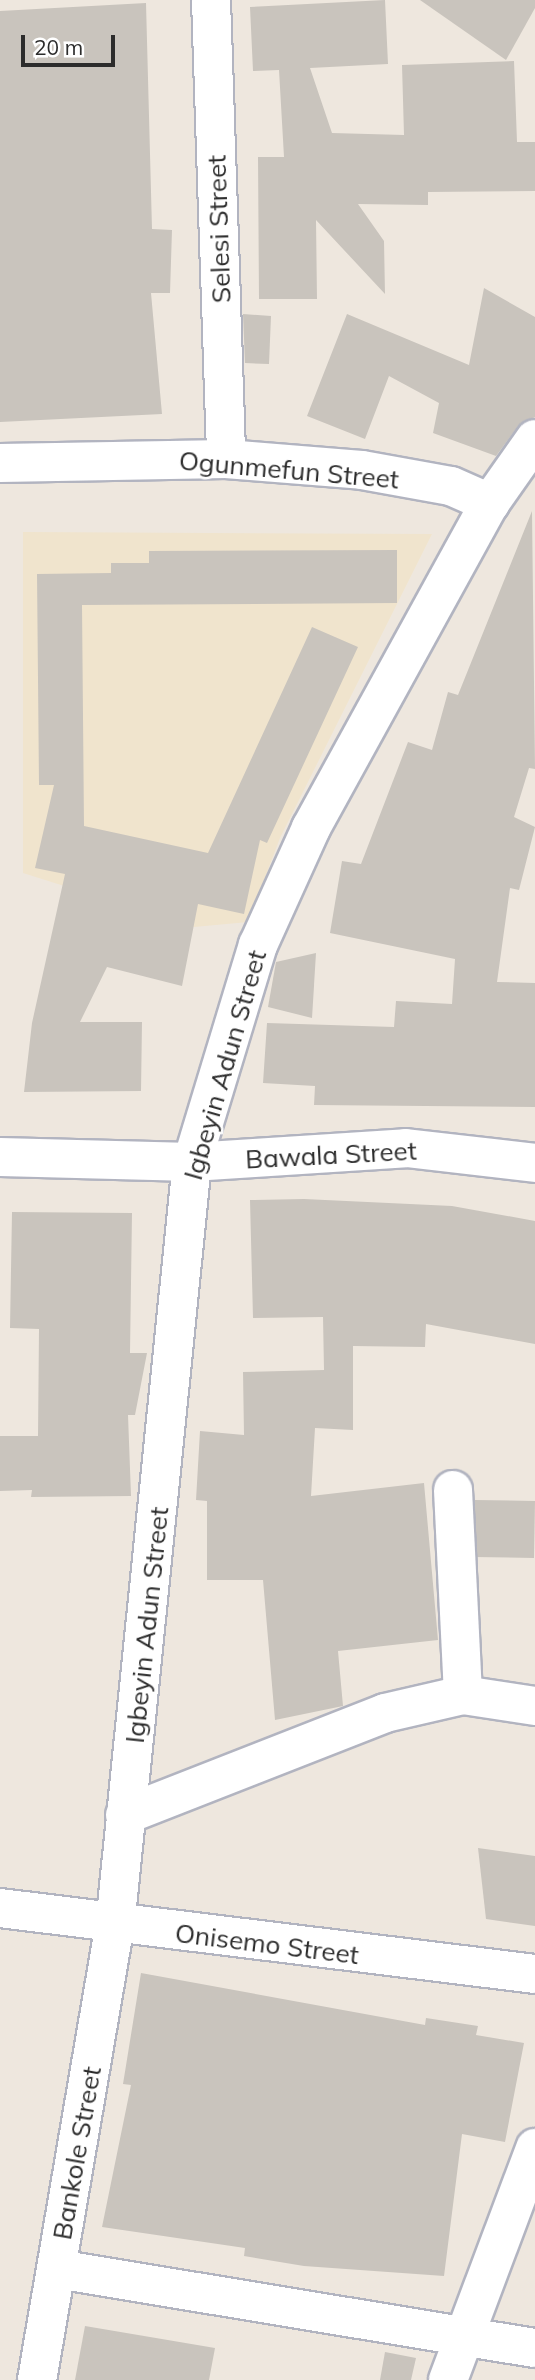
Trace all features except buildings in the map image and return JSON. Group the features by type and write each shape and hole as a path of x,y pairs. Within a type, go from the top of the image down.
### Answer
{"street":[{"name":"Selesi Street","path":"211,0 226,459"},
{"name":"Igbeyin Adun Street","path":"115,1926 192,1162 258,945 311,828 490,503 535,439"},
{"name":"Ogunmefun Street","path":"0,463 226,459 362,470 451,486 490,503"},
{"name":"Bawala Street","path":"0,1157 192,1162 406,1148 535,1163"},
{"path":"453,1490 463,1695"},
{"path":"125,1815 385,1713 463,1695 535,1706"},
{"name":"Onisemo Street","path":"0,1908 115,1926 535,1974"},
{"name":"Bankole Street","path":"37,2380 115,1926"},
{"path":"448,2380 468,2333 535,2148"},
{"path":"57,2270 468,2333 535,2347"}],"shaded area":[{"path":"23,532 432,534 280,838 248,922 194,927 23,873"}]}
